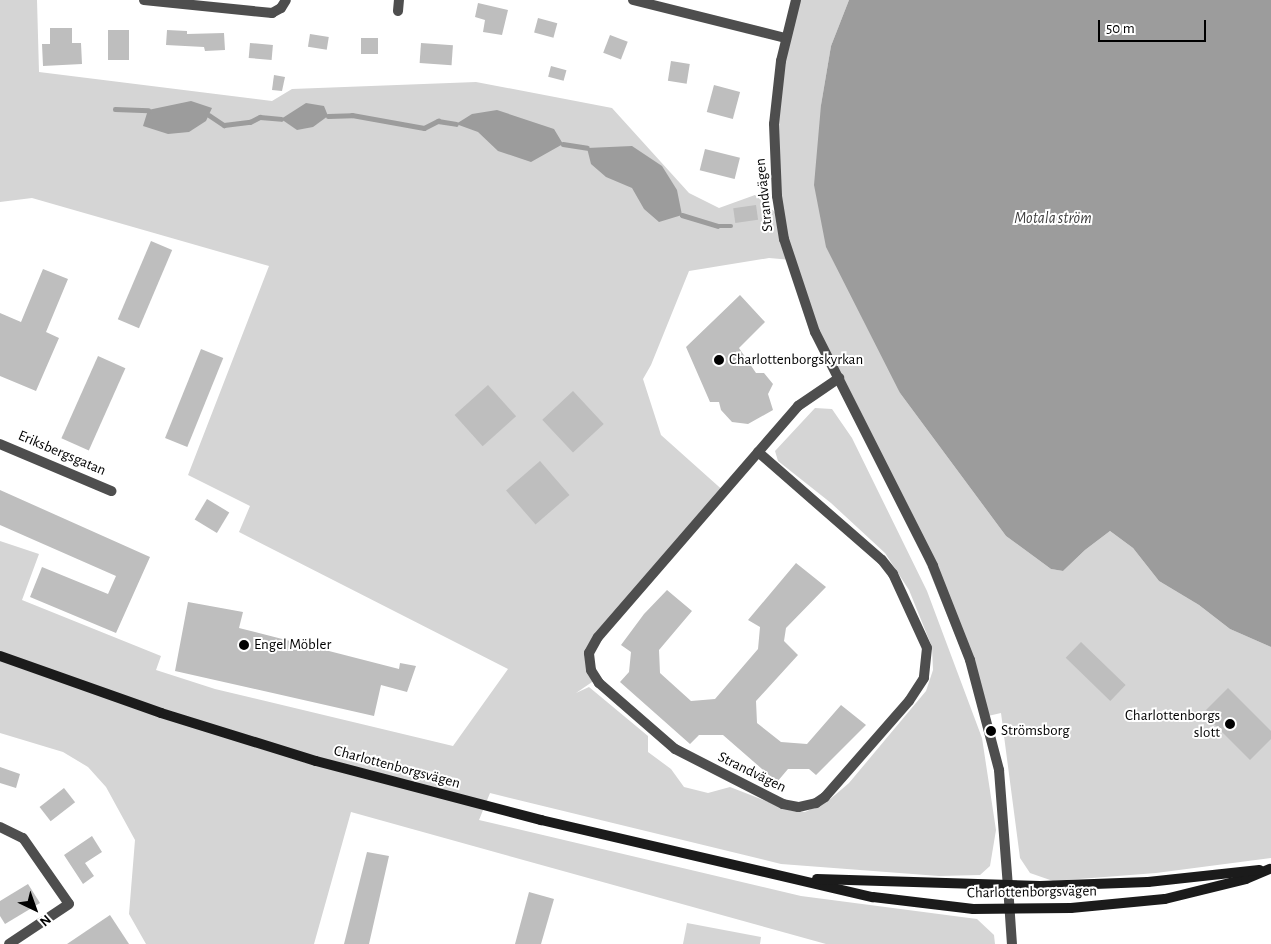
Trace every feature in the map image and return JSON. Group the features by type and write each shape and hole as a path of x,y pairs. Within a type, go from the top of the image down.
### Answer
{"main road":[{"name":"Charlottenborgsvägen","path":"0,656 170,716 316,761 541,820 873,898 973,909 1071,908 1165,899 1246,879 1270,869"},
{"name":"Charlottenborgsvägen","path":"794,878 1008,886 1148,882 1270,869"}],"street":[{"path":"144,0 272,13 282,8 286,0"},
{"path":"398,11 399,0"},
{"path":"633,0 786,38"},
{"name":"Strandvägen","path":"796,0 786,38 774,124 780,219 804,304 938,575 970,660 999,770 1012,944"},
{"name":"Strandvägen","path":"758,452 885,564 927,648 924,678 910,701 825,797 816,803 798,807 783,804 675,749 599,683 589,663 588,653 598,637 758,452 798,406 839,378"},
{"name":"Eriksbergsgatan","path":"0,444 111,491"},
{"path":"0,827 23,838 68,904 8,944"}],"shaded area":[{"path":"0,0 37,0 39,72 272,101 292,89 476,82 612,108 689,193 719,208 755,195 782,218 774,149 778,87 797,0 849,0 831,46 821,105 900,393 1006,536 1051,569 1063,571 1085,550 1110,531 1133,548 1159,581 1199,605 1230,629 1271,647 1271,858 1156,873 1053,881 1030,873 1020,858 1001,713 988,716 902,504 808,314 792,260 769,258 689,271 651,365 643,379 661,435 727,494 589,652 595,680 576,693 589,687 648,736 648,752 671,769 684,787 708,793 730,787 792,811 805,812 828,801 849,783 926,691 933,670 932,647 909,590 885,553 831,503 778,461 775,451 815,408 832,409 852,438 927,591 982,738 996,830 990,866 980,875 939,876 781,864 490,793 479,820 801,896 977,919 994,935 995,944 826,944 351,812 314,944 146,944 129,914 135,840 106,787 88,767 63,752 0,733 0,541 39,554 22,600 161,656 156,670 215,689 453,746 508,669 239,532 250,506 188,475 269,266 32,198 0,202"},
{"path":"687,923 761,937 760,944 683,944"}],"water":[{"name":"Motala ström","path":"849,0 1271,0 1271,647 1230,629 1199,605 1159,581 1133,548 1110,531 1085,550 1063,571 1051,569 1006,536 900,393 826,247 814,185 821,105 831,46"},
{"path":"191,101 212,108 206,121 189,132 168,134 143,126 148,110"},
{"path":"306,103 324,106 328,116 313,127 297,130 281,119"},
{"path":"497,110 554,129 563,144 531,162 498,151 478,132 456,124 472,114"},
{"path":"632,146 662,166 677,190 682,215 659,222 644,209 632,188 606,177 591,164 587,148"}],"building":[{"path":"478,3 508,10 502,35 483,32 485,20 475,17"},
{"path":"538,18 557,23 553,38 534,32"},
{"path":"50,28 72,28 72,43 81,43 82,64 43,66 42,44 50,44"},
{"path":"108,30 129,30 129,60 108,60"},
{"path":"167,30 187,31 187,34 224,33 225,50 205,51 204,47 166,45"},
{"path":"310,34 329,37 327,50 308,47"},
{"path":"610,35 628,42 621,60 603,53"},
{"path":"361,38 378,38 378,54 361,54"},
{"path":"250,43 273,45 272,60 249,58"},
{"path":"421,43 453,45 452,65 420,63"},
{"path":"671,61 690,64 687,84 668,81"},
{"path":"551,66 566,70 564,81 548,77"},
{"path":"274,75 285,77 282,91 272,90"},
{"path":"714,85 740,92 733,119 707,112"},
{"path":"705,149 740,158 735,179 700,170"},
{"path":"756,205 758,220 735,223 733,208"},
{"path":"151,241 172,250 139,328 118,319"},
{"path":"43,269 68,279 46,332 59,338 36,391 0,376 0,313 21,322"},
{"name":"Charlottenborgskyrkan","path":"740,295 765,322 739,348 756,373 764,373 773,384 768,394 773,410 748,424 732,422 721,410 719,402 710,402 686,347"},
{"path":"201,349 223,358 187,447 165,438"},
{"path":"98,356 125,368 89,450 61,438"},
{"path":"488,385 516,416 483,446 455,415"},
{"path":"573,391 604,424 573,453 542,420"},
{"path":"540,461 570,495 536,524 506,491"},
{"path":"0,490 150,557 116,633 30,597 42,567 108,594 116,576 0,525"},
{"path":"207,499 229,512 217,533 195,520"},
{"path":"796,563 826,587 786,628 784,641 798,655 756,701 757,723 781,742 807,744 841,705 866,725 816,775 809,769 788,769 777,782 723,735 699,735 690,744 620,682 629,672 631,652 621,645 644,614 667,590 692,611 659,650 660,673 691,701 715,699 758,649 760,627 748,620"},
{"name":"Engel Möbler","path":"188,602 243,612 239,628 399,669 400,663 416,666 407,692 381,685 374,716 175,671"},
{"path":"1081,642 1126,685 1110,701 1066,658"},
{"path":"1228,688 1271,731 1271,739 1250,760 1203,713"},
{"path":"0,767 20,774 16,788 0,783"},
{"path":"64,788 75,802 51,821 40,807"},
{"path":"92,836 102,852 85,863 94,876 83,884 64,855"},
{"path":"367,852 389,856 369,944 344,944"},
{"path":"28,884 40,903 5,924 0,916 0,901"},
{"path":"529,892 554,899 541,944 515,944"},
{"path":"110,915 129,944 67,944"}],"waterway":[{"path":"115,109 148,110"},
{"path":"209,115 224,125 250,122 260,117 281,119"},
{"path":"328,116 352,115 424,128 438,121 456,124"},
{"path":"563,144 587,148"},
{"path":"682,215 717,226 731,226"}],"place":[{"name":"Charlottenborgskyrkan","path":"719,360"},
{"name":"Engel Möbler","path":"244,645"},
{"name":"Charlottenborgs slott","path":"1230,724"},
{"name":"Strömsborg","path":"991,731"}]}
